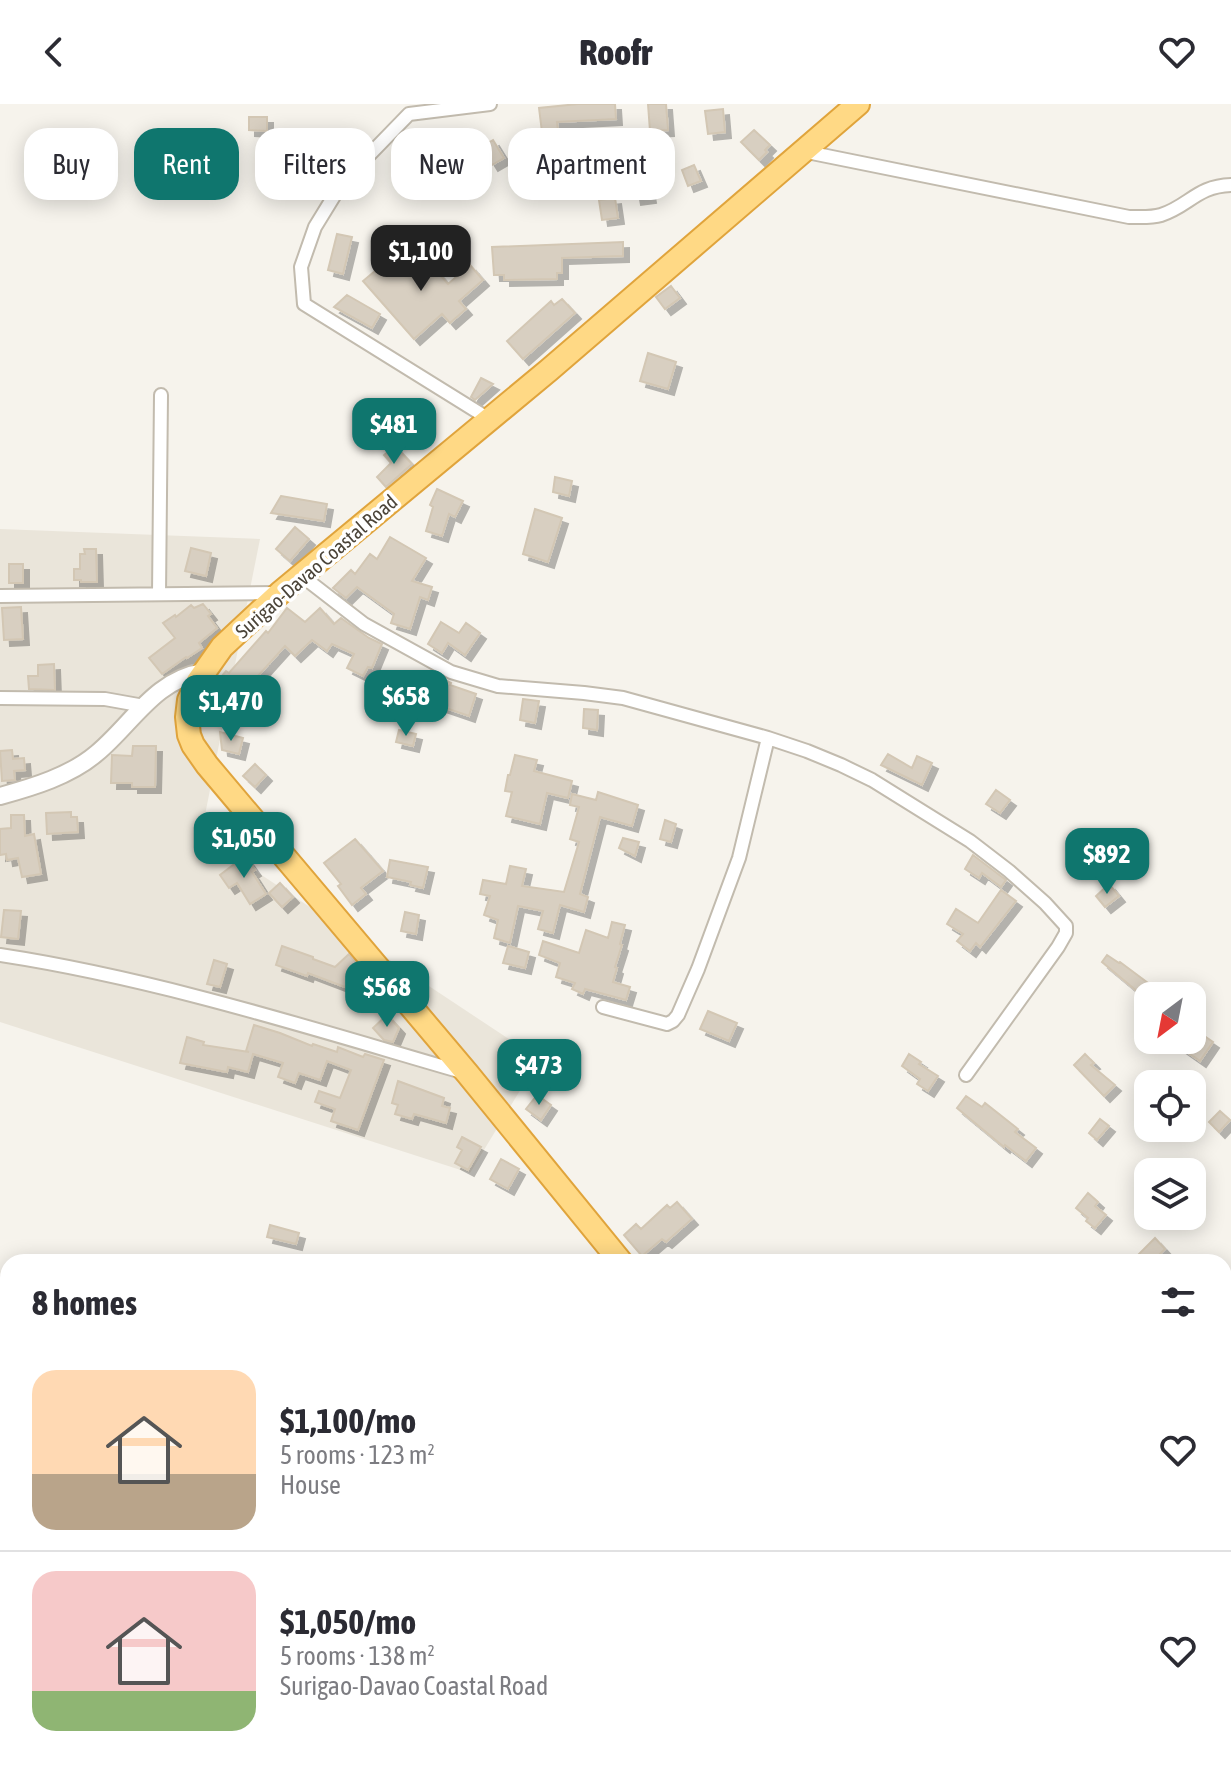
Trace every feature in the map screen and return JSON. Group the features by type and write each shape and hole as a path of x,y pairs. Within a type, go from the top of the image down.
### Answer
{"highway":[{"name":"Surigao-Davao Coastal Road","path":"614,1254 198,753 189,735 189,700 222,647 280,593 549,370 858,104"}],"street":[{"path":"489,419 304,304 301,267 315,227 342,183 409,114 490,104"},
{"path":"802,151 1129,217 1164,214 1197,193 1220,185 1231,185"},
{"path":"159,594 161,395"},
{"path":"302,576 364,624 451,672 498,686 623,698 768,738 807,751 872,780 970,841 1045,903 1066,926 1066,933 966,1075"},
{"path":"0,596 280,593"},
{"path":"0,796 46,781 78,766 108,744 167,685 180,677 204,672"},
{"path":"0,698 105,699 144,706"},
{"path":"603,1007 667,1024 678,1015 739,858 768,738"},
{"path":"0,955 54,963 188,995 467,1073"}],"shaded area":[{"path":"0,529 260,539 201,835 539,1059 470,1173 0,1022"}],"building":[{"path":"615,104 616,119 557,122 558,128 542,128 539,108"},
{"path":"648,104 666,104 668,128 650,128"},
{"path":"723,109 725,132 708,134 705,111"},
{"path":"249,117 267,117 267,128 249,130"},
{"path":"754,130 770,145 759,160 741,142"},
{"path":"492,141 504,158 492,165"},
{"path":"694,165 701,181 688,186 682,170"},
{"path":"599,200 615,200 618,218 602,220"},
{"path":"337,234 352,237 343,274 328,270"},
{"path":"623,242 623,256 562,258 562,273 557,273 557,279 504,280 504,275 494,275 492,247"},
{"path":"421,253 448,284 470,265 483,280 459,301 466,309 450,323 442,314 414,339 363,281 387,261 398,273"},
{"path":"671,286 680,298 665,309 656,297"},
{"path":"347,295 380,314 372,328 334,307"},
{"path":"562,299 575,313 523,359 507,341 551,301 554,305"},
{"path":"648,353 676,362 668,389 640,381"},
{"path":"481,378 493,384 475,400 471,397"},
{"path":"395,446 412,464 386,487 377,477 391,463 384,455"},
{"path":"555,477 572,481 569,496 553,492"},
{"path":"437,489 463,501 455,517 449,514 442,536 426,531 433,507 430,505"},
{"path":"281,496 327,504 324,521 271,513"},
{"path":"535,509 562,518 548,562 523,554"},
{"path":"295,527 309,539 290,561 276,549"},
{"path":"390,537 426,558 412,581 432,587 428,600 420,597 410,629 391,623 394,614 357,587 346,598 333,588 351,570 355,574 370,554 377,559"},
{"path":"191,548 211,553 206,576 185,571"},
{"path":"84,549 96,549 97,582 74,580 74,569 80,569 80,554 85,554"},
{"path":"9,564 23,564 23,583 9,583"},
{"path":"203,604 217,628 199,643 202,648 162,674 149,658 175,638 163,623 191,605 194,608"},
{"path":"21,607 23,639 4,640 2,608"},
{"path":"287,608 305,622 320,608 334,624 341,618 382,644 372,668 368,667 363,676 347,668 354,654 332,644 327,651 312,640 295,656 285,646 227,714 214,705 216,683 226,671 229,673 266,631 268,633"},
{"path":"441,622 459,633 466,623 480,633 465,655 448,643 442,653 428,644"},
{"path":"54,664 55,690 29,689 28,676 38,676 38,665"},
{"path":"433,674 450,685 476,694 469,716 439,708 421,699"},
{"path":"523,699 539,701 535,723 520,720"},
{"path":"584,709 598,710 597,730 583,728"},
{"path":"399,730 416,734 413,746 396,742"},
{"path":"220,732 243,738 239,754 222,750"},
{"path":"133,746 156,746 155,787 111,783 112,755 132,756"},
{"path":"12,750 13,759 24,758 25,770 14,771 15,780 2,781 0,751"},
{"path":"888,754 912,768 917,756 932,763 922,785 881,765"},
{"path":"515,755 537,760 534,771 572,781 568,798 547,793 540,824 506,816 512,792 505,791"},
{"path":"255,764 266,775 255,787 243,776"},
{"path":"996,790 1010,800 1000,813 986,804"},
{"path":"598,792 638,805 632,826 600,817 580,894 588,897 584,912 560,905 553,933 538,929 543,911 518,906 510,943 494,938 498,920 484,915 490,896 480,894 483,880 506,884 510,866 526,869 522,886 564,892 579,842 570,839 579,807 570,805 572,794 596,800"},
{"path":"71,812 71,817 77,817 78,832 47,834 46,813"},
{"path":"229,813 245,832 232,840 218,820"},
{"path":"11,815 24,815 25,836 34,834 41,874 22,877 18,858 7,860 6,854 0,855 0,829 11,828"},
{"path":"665,820 676,824 671,842 660,839"},
{"path":"623,838 639,842 635,856 619,848"},
{"path":"355,839 383,871 361,888 366,894 352,905 338,886 341,884 324,863"},
{"path":"973,855 1006,880 1001,887 982,873 979,878 965,869"},
{"path":"245,856 266,894 250,904 237,883 229,888 220,875"},
{"path":"390,860 428,867 423,888 387,877"},
{"path":"280,883 293,897 282,907 269,893"},
{"path":"1109,884 1119,896 1105,907 1096,896"},
{"path":"1001,890 1016,901 980,947 976,943 970,951 957,941 963,934 947,924 956,909 978,923"},
{"path":"4,910 21,911 18,939 1,937"},
{"path":"405,912 419,915 416,934 401,931"},
{"path":"612,922 625,925 613,982 630,987 626,1000 585,989 583,994 572,989 575,983 556,977 560,963 539,955 543,941 579,953 586,930 608,938"},
{"path":"282,946 335,967 349,954 362,970 345,987 308,973 307,976 276,965"},
{"path":"508,946 529,952 525,968 503,963"},
{"path":"1107,955 1147,982 1134,982 1134,989 1102,962"},
{"path":"214,960 227,964 220,987 207,984"},
{"path":"708,1011 737,1023 729,1041 700,1029"},
{"path":"387,1015 399,1028 393,1042 384,1040 373,1028"},
{"path":"254,1025 312,1046 337,1052 338,1047 363,1057 365,1054 384,1060 358,1130 331,1121 335,1109 315,1102 319,1091 340,1098 351,1070 327,1061 320,1080 299,1073 295,1083 278,1077 283,1063 253,1054 248,1072 228,1067 227,1072 180,1063 187,1037 204,1042 203,1045 249,1052 246,1051"},
{"path":"1206,1037 1213,1042 1206,1052"},
{"path":"909,1054 938,1076 928,1091 917,1084 920,1079 902,1066"},
{"path":"1085,1054 1094,1063 1091,1065 1115,1085 1104,1096 1074,1065"},
{"path":"1190,1054 1205,1054 1200,1061"},
{"path":"398,1081 444,1098 442,1106 450,1108 446,1123 414,1114 412,1119 395,1114 398,1105 392,1103"},
{"path":"537,1095 551,1105 541,1120 526,1109"},
{"path":"966,1096 982,1107 985,1103 1036,1148 1026,1161 957,1108"},
{"path":"1220,1111 1230,1120 1219,1132 1209,1122"},
{"path":"1100,1119 1109,1126 1097,1140 1089,1133"},
{"path":"462,1137 481,1147 468,1170 455,1163 462,1150 457,1147"},
{"path":"501,1159 519,1169 508,1189 490,1179"},
{"path":"1088,1193 1098,1202 1095,1206 1106,1215 1095,1228 1076,1208"},
{"path":"677,1202 692,1219 666,1242 662,1239 640,1254 624,1235 636,1224 641,1229 667,1205 670,1208"},
{"path":"270,1225 299,1233 296,1244 267,1237"},
{"path":"1155,1238 1165,1249 1160,1254 1139,1254"}]}
